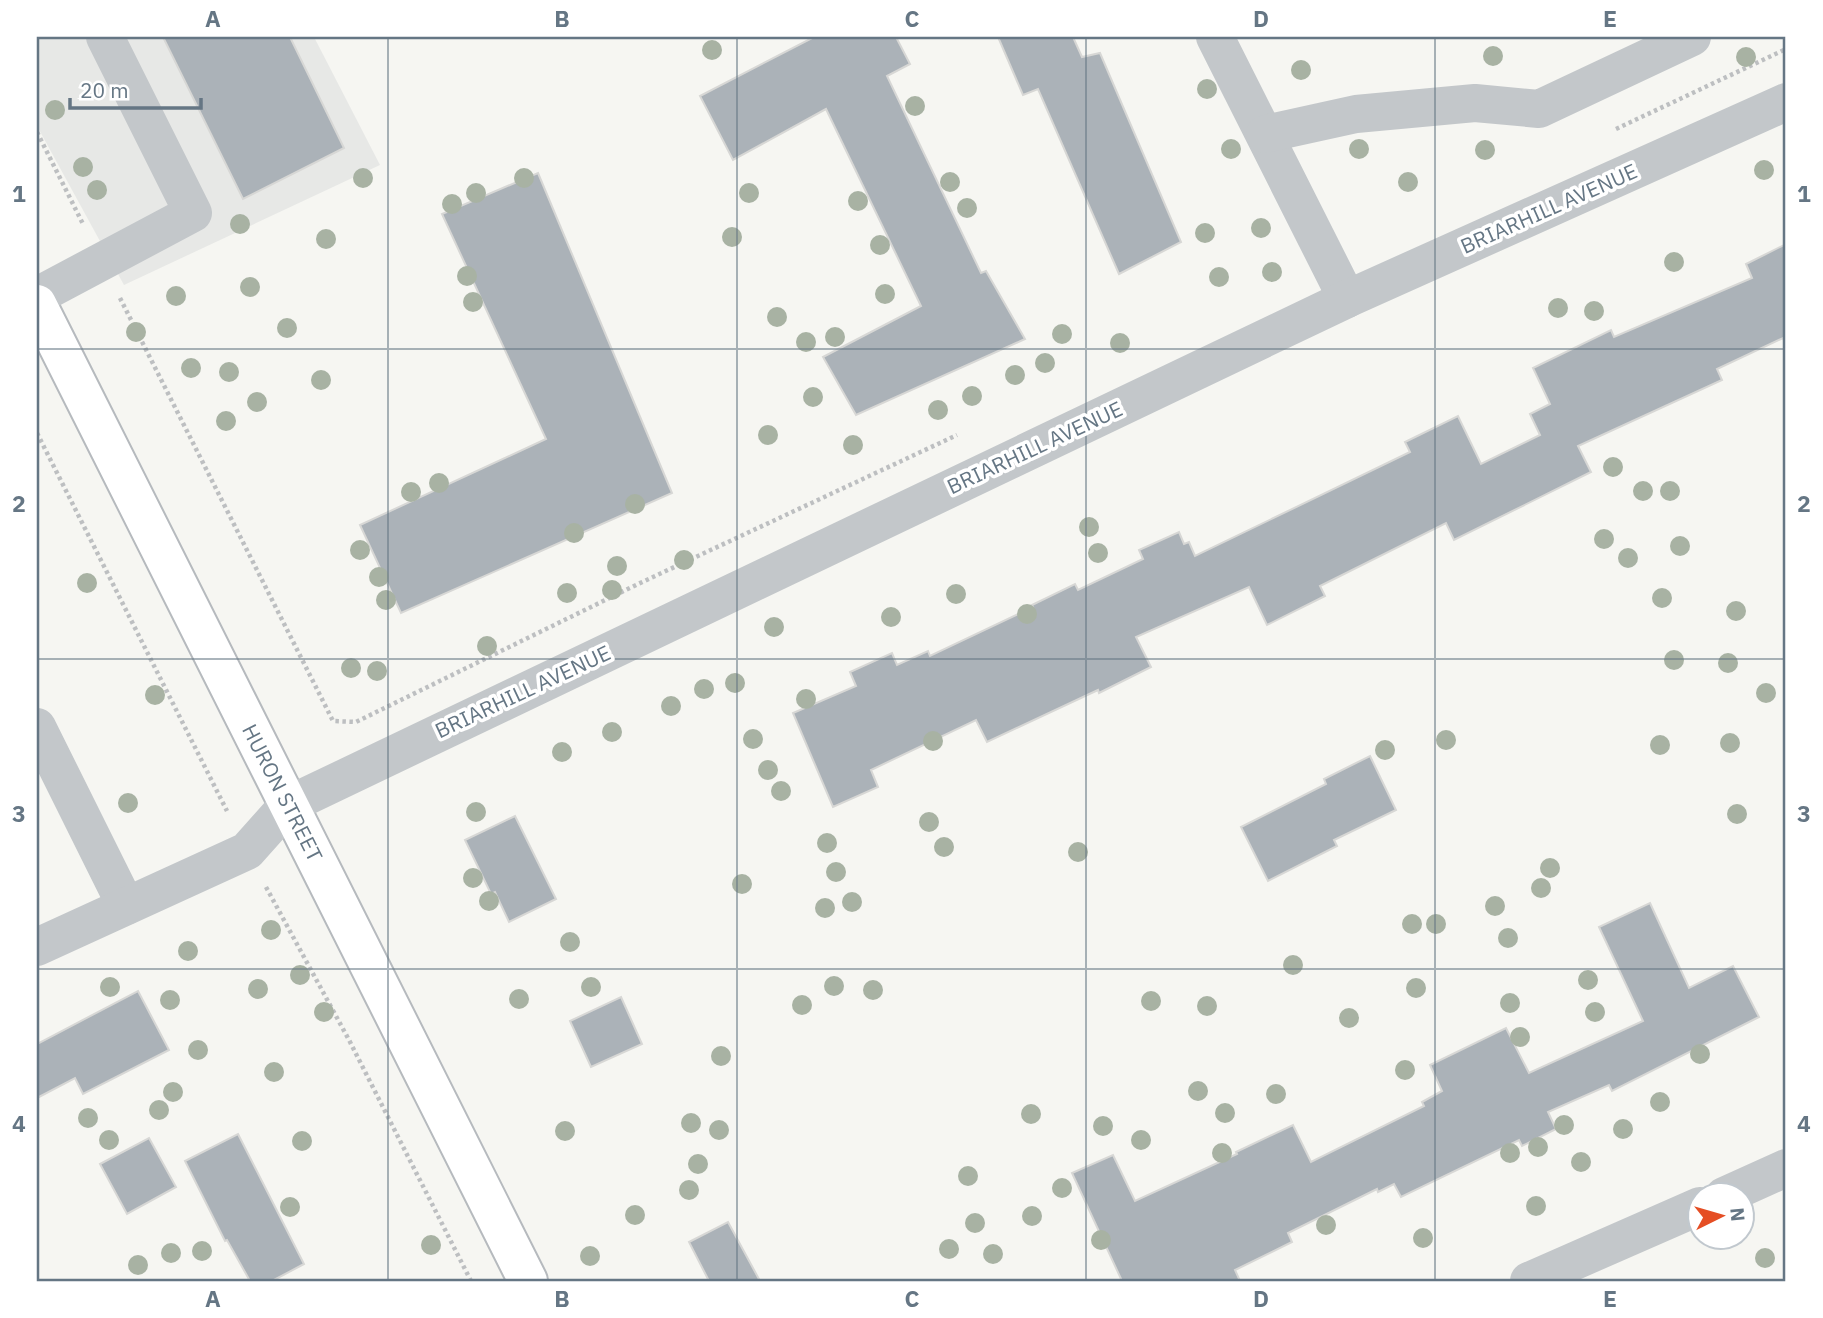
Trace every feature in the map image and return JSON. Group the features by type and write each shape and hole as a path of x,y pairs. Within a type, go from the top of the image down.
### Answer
{"main road":[{"name":"HURON STREET","path":"37,304 528,1281"}],"street":[{"path":"37,296 193,213 105,37"},
{"path":"1215,37 1348,299"},
{"path":"1265,134 1356,114 1475,103 1539,109 1692,37"},
{"name":"BRIARHILL AVENUE","path":"288,804 1348,299 1786,102"},
{"path":"37,727 126,906"},
{"path":"37,947 247,851 288,804"},
{"path":"1756,1184 1784,1175"},
{"path":"1530,1281 1686,1212"}],"path":[{"path":"1614,130 1786,49"},
{"path":"37,132 333,721 356,722 638,584 966,431"},
{"path":"37,433 247,851 349,1041 471,1281"}],"shaded area":[{"path":"37,37 314,37 380,165 124,285 37,126"}],"building":[{"path":"163,37 290,37 344,148 243,199"},
{"path":"814,37 896,37 910,64 887,76 981,273 986,271 1025,339 856,415 823,357 921,306 826,109 733,160 700,96"},
{"path":"998,37 1073,37 1082,57 1100,53 1181,242 1119,274 1038,89 1023,95"},
{"path":"538,173 672,493 401,613 360,525 546,439 442,214"},
{"path":"1786,244 1786,345 1783,338 1717,369 1722,380 1578,446 1591,472 1454,540 1446,523 1320,586 1325,596 1267,625 1249,587 1136,637 1151,667 987,742 976,720 871,770 878,787 833,807 793,713 856,686 850,672 892,653 897,665 928,651 930,656 1075,584 1078,590 1143,559 1139,550 1179,532 1184,544 1189,542 1195,556 1410,452 1405,442 1458,416 1481,464 1540,435 1530,414 1550,404 1533,368 1611,330 1614,337 1752,278 1746,264"},
{"path":"1370,756 1396,810 1334,840 1337,846 1268,881 1241,827 1326,784 1324,779"},
{"path":"515,816 556,899 509,922 495,892 491,894 465,840"},
{"path":"1650,903 1689,988 1733,966 1759,1017 1612,1091 1609,1085 1548,1112 1556,1129 1522,1146 1519,1140 1401,1197 1394,1184 1378,1192 1377,1189 1288,1233 1292,1242 1235,1270 1240,1281 1122,1281 1072,1173 1113,1155 1135,1201 1293,1125 1311,1162 1424,1106 1422,1102 1442,1091 1430,1065 1506,1028 1529,1073 1643,1021 1599,927"},
{"path":"138,991 169,1050 83,1094 75,1078 37,1098 37,1044"},
{"path":"621,997 642,1044 591,1067 570,1021"},
{"path":"238,1134 304,1264 272,1281 250,1281 227,1240 225,1241 185,1161"},
{"path":"149,1138 176,1187 127,1214 100,1164"},
{"path":"728,1222 760,1281 709,1281 689,1242"}]}
